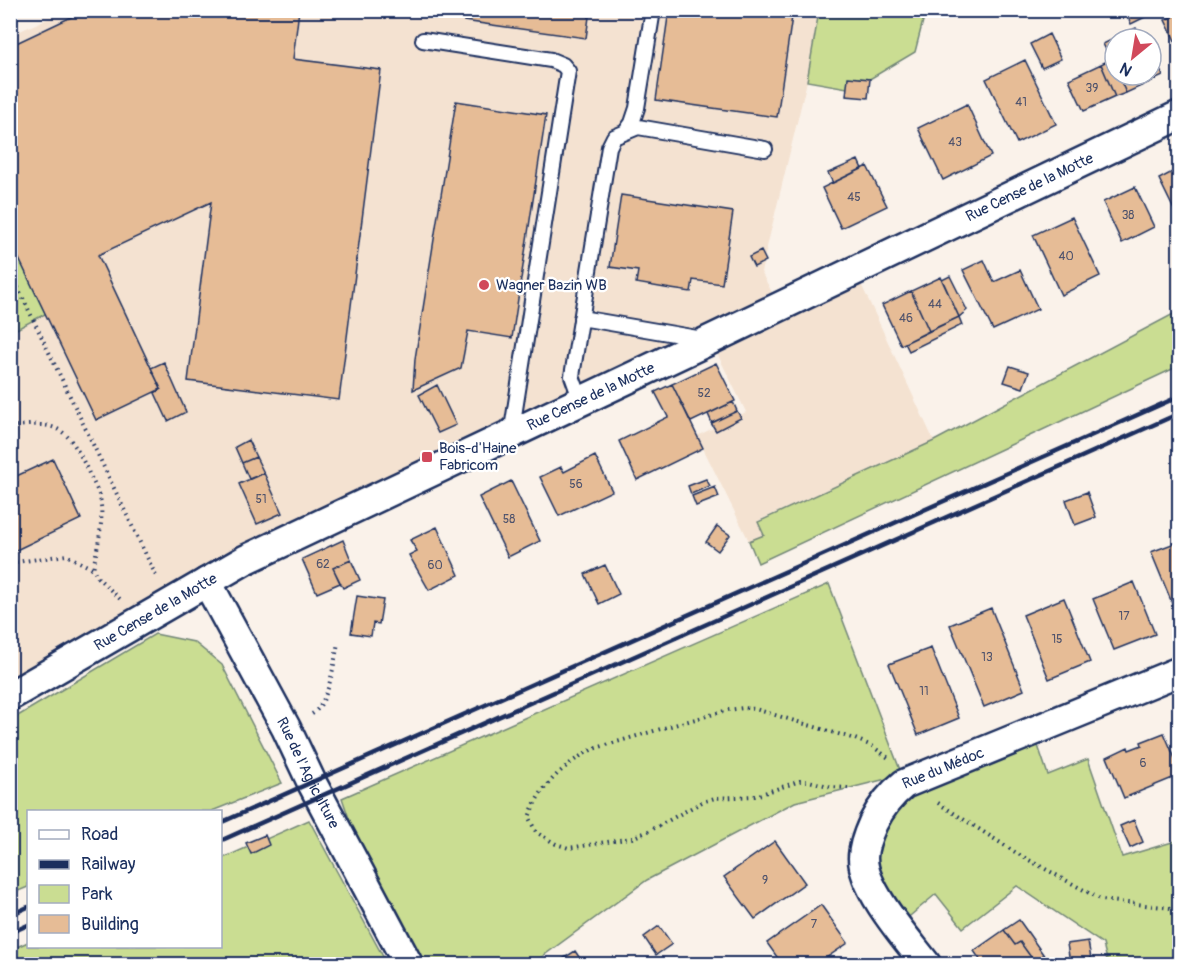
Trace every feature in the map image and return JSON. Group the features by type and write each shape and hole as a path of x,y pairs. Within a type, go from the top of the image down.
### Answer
{"street":[{"name":"Rue Cense de la Motte","path":"10,696 245,560 711,340 1179,115"},
{"name":"Rue de l'Agriculture","path":"207,582 286,728 312,783 408,964"},
{"name":"Rue du Médoc","path":"926,964 870,889 862,860 866,837 881,807 891,794 904,784 1179,671"}],"lane":[{"path":"627,130 637,108 653,10"},
{"path":"423,40 551,60 563,65 568,71 511,435"},
{"path":"581,401 572,376 609,147 614,137 638,127 765,149"},
{"path":"581,318 711,340"}],"path":[{"path":"10,271 169,603"},
{"path":"10,427 32,424 48,425 63,430 79,451 101,501 102,520 93,569"},
{"path":"10,562 66,555 93,569 98,578 124,602"},
{"path":"286,728 315,712 322,703 338,643"},
{"path":"848,788 832,788 809,781 800,781 755,796 715,798 702,802 653,830 632,838 569,848 556,844 536,832 529,818 550,781 573,760 593,749 728,710 755,709 844,735 872,746 895,763 904,784 1018,854 1102,900 1179,909"}],"shaded area":[{"path":"67,10 819,11 807,81 761,272 780,307 855,271 934,441 758,521 765,535 749,541 697,436 746,412 711,341 11,690 11,332 49,311 11,228 11,35"}],"green space":[{"path":"819,11 928,11 925,13 915,52 853,89 807,81"},
{"path":"10,228 49,312 11,332 10,332"},
{"path":"1179,311 1179,366 758,563 749,541 764,535 758,522 934,441"},
{"path":"829,584 902,775 795,802 647,880 532,964 408,964 382,914 342,798"},
{"path":"155,634 194,642 222,665 282,783 214,810 27,810 27,887 11,894 11,720"},
{"path":"1033,731 1048,775 1088,759 1122,857 1179,840 1179,964 1108,964 1103,944 1017,886 963,928 936,894 898,926 866,837 881,807"},
{"path":"309,820 387,964 11,964 10,950 27,942 27,948 222,948 222,859"}],"building":[{"path":"86,10 299,10 293,59 381,70 339,400 188,381 211,202 98,255 161,389 96,420 10,240 10,46"},
{"path":"466,10 590,10 586,38 464,21"},
{"path":"669,10 793,10 777,117 656,100"},
{"path":"1125,10 1145,10 1147,16 1131,24"},
{"path":"1179,13 1180,15 1180,51 1165,20"},
{"path":"1049,34 1061,59 1042,68 1030,44"},
{"path":"1025,60 1056,124 1017,143 986,79"},
{"path":"1101,64 1103,87 1111,87 1115,97 1084,111 1069,79"},
{"path":"848,77 870,79 868,98 846,96"},
{"path":"1111,87 1123,87 1126,93 1115,97"},
{"path":"1123,87 1139,87 1126,93"},
{"path":"456,101 546,115 512,338 468,331 461,368 413,390 415,359"},
{"path":"967,104 991,156 943,180 918,128"},
{"path":"858,160 862,169 833,183 828,173"},
{"path":"867,166 887,206 841,228 822,188"},
{"path":"1178,169 1180,171 1180,222 1159,179"},
{"path":"1135,187 1154,227 1122,243 1103,202"},
{"path":"621,195 733,212 722,284 693,280 691,292 671,289 636,283 638,271 610,267"},
{"path":"1072,217 1100,276 1061,295 1033,235"},
{"path":"761,251 766,261 754,267 749,257"},
{"path":"984,260 994,282 1020,270 1038,309 993,330 963,270"},
{"path":"950,276 967,310 959,317 942,280"},
{"path":"941,277 959,317 929,331 911,291"},
{"path":"911,291 929,331 901,345 882,305"},
{"path":"959,317 962,325 909,351 905,343"},
{"path":"164,362 186,412 168,421 155,393 161,389 151,368"},
{"path":"716,363 735,401 691,422 672,384"},
{"path":"1010,366 1029,372 1023,388 1004,382"},
{"path":"672,384 703,448 637,480 619,441 668,417 655,392"},
{"path":"437,385 456,425 438,433 419,395"},
{"path":"733,402 737,411 712,423 708,414"},
{"path":"737,411 741,418 716,431 711,423"},
{"path":"248,440 256,457 242,463 235,447"},
{"path":"595,456 612,491 559,516 540,477 561,467 564,472"},
{"path":"256,457 264,473 249,479 242,463"},
{"path":"53,459 81,519 10,553 10,479"},
{"path":"264,473 282,513 257,524 239,484"},
{"path":"706,479 710,486 691,494 688,486"},
{"path":"511,481 540,541 508,557 479,497"},
{"path":"715,487 719,497 696,506 692,496"},
{"path":"1087,492 1096,517 1075,525 1066,500"},
{"path":"717,526 730,535 718,551 706,542"},
{"path":"437,527 459,575 429,590 409,555 417,551 410,540"},
{"path":"343,540 351,560 333,568 340,583 317,593 302,559"},
{"path":"1180,541 1180,613 1177,615 1151,552"},
{"path":"351,560 360,580 343,588 333,568"},
{"path":"605,565 619,594 599,604 585,574"},
{"path":"1134,582 1155,634 1114,650 1093,599"},
{"path":"357,596 383,600 379,624 373,623 371,636 351,633"},
{"path":"1064,598 1090,662 1049,679 1023,615"},
{"path":"991,608 1024,690 984,707 950,625"},
{"path":"931,648 959,718 918,735 889,664"},
{"path":"1164,733 1180,775 1124,798 1107,757 1128,747 1129,750 1142,745 1141,742"},
{"path":"1134,820 1143,842 1130,848 1120,826"},
{"path":"265,835 269,845 251,854 246,843"},
{"path":"775,841 805,883 755,919 724,877"},
{"path":"821,905 848,943 817,964 782,964 767,943"},
{"path":"1019,920 1050,964 1029,964 1033,960 1020,942 1015,945 1004,930"},
{"path":"659,926 672,944 656,955 644,937"},
{"path":"1004,930 1015,945 1020,942 1033,960 1029,964 983,964 974,951"},
{"path":"1088,941 1091,959 1070,962 1067,944"},
{"path":"575,951 582,964 555,964"}],"railway":[{"path":"222,822 1180,396"},
{"path":"222,840 1180,413"},
{"path":"10,915 27,907"},
{"path":"10,933 27,925"}],"place":[{"name":"Wagner Bazin WB","path":"484,285"},
{"name":"Bois-d'Haine Fabricom","path":"427,457"}]}
